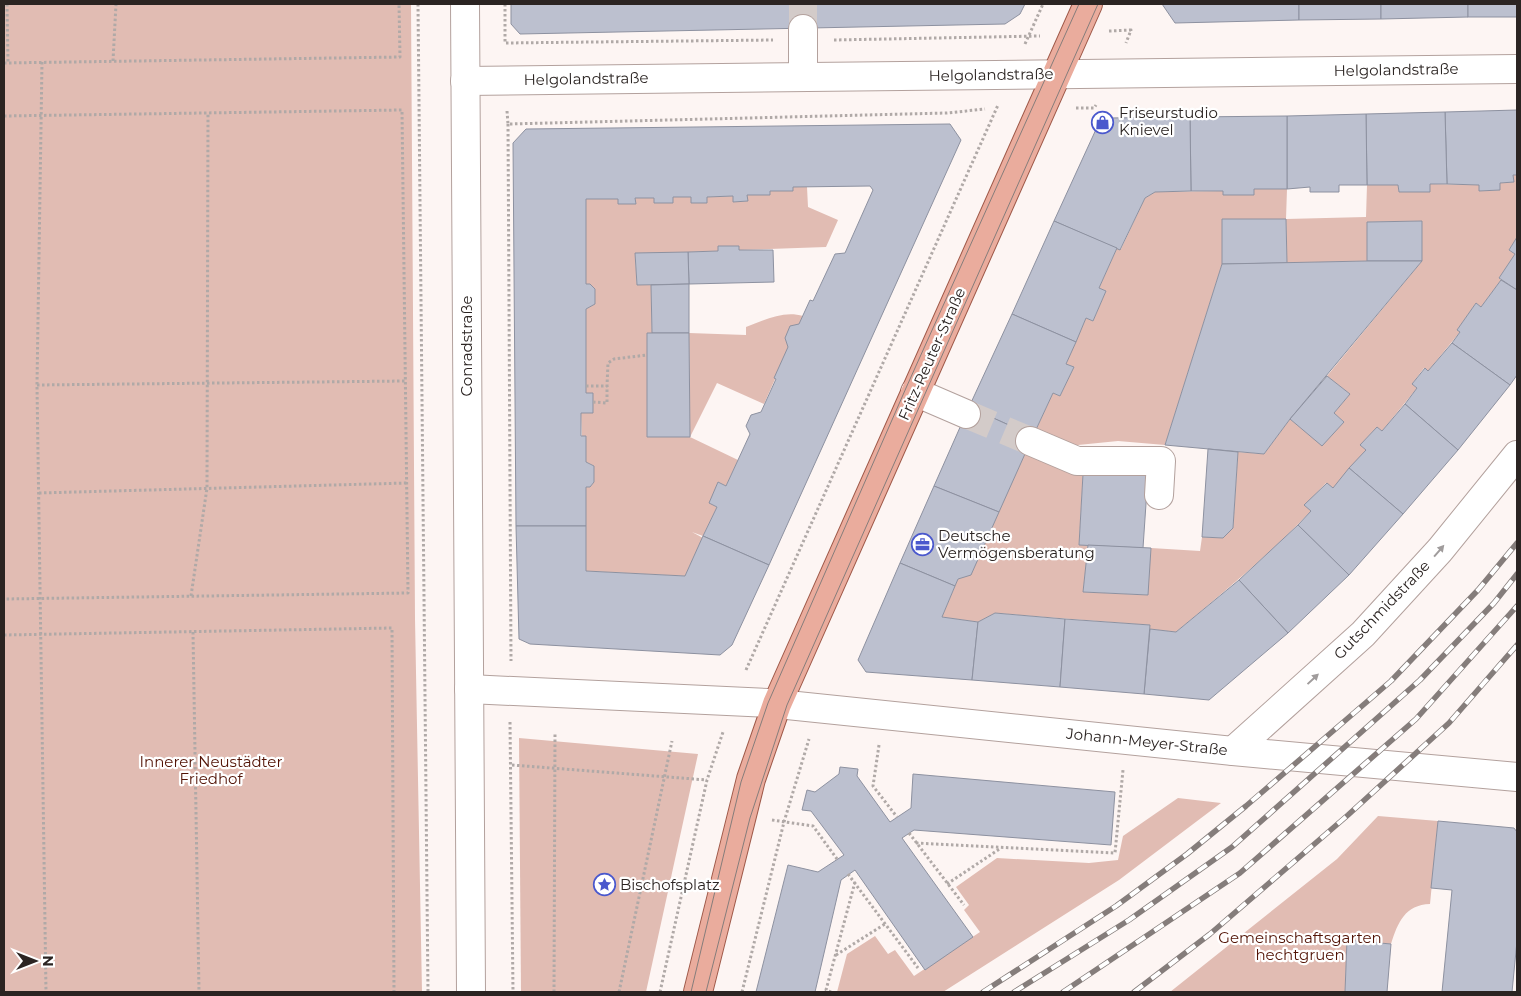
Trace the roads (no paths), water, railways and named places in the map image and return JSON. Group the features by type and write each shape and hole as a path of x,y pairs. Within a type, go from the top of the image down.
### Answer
{"main road":[{"name":"Fritz-Reuter-Straße","path":"777,704 1088,4"},
{"path":"698,992 750,780 777,704"}],"street":[{"name":"Conradstraße","path":"465,4 469,689"},
{"path":"803,34 803,77"},
{"name":"Helgolandstraße","path":"465,80 1517,69"},
{"path":"915,392 966,414"},
{"path":"1030,441 1077,461 1161,461 1159,495"},
{"name":"Gutschmidstraße","path":"1233,751 1363,634 1440,550 1517,455"},
{"path":"471,992 469,689 777,704"},
{"name":"Johann-Meyer-Straße","path":"777,704 1233,751 1517,777"}],"tunnel":[{"path":"803,4 803,29"},
{"path":"966,414 1030,441"}],"tram line":[{"path":"691,992 741,782 768,703 906,388 1079,4"},
{"path":"706,992 750,818 787,705 1098,4"}],"railway":[{"path":"983,992 1116,906 1187,854 1246,806 1391,681 1478,590 1517,543"},
{"path":"1014,992 1129,920 1232,847 1420,680 1494,603 1517,574"},
{"path":"1063,992 1240,873 1416,719 1517,606"},
{"path":"1134,992 1210,934 1348,815 1449,723 1517,645"}],"place":[{"name":"Friseurstudio Knievel","path":"1103,122"},
{"name":"Deutsche Vermögensberatung","path":"922,545"},
{"name":"Bischofsplatz","path":"604,885"}],"park label":[{"name":"Innerer Neustädter Friedhof","path":"211,770"},
{"name":"Gemeinschaftsgarten hechtgruen","path":"1300,946"}]}
